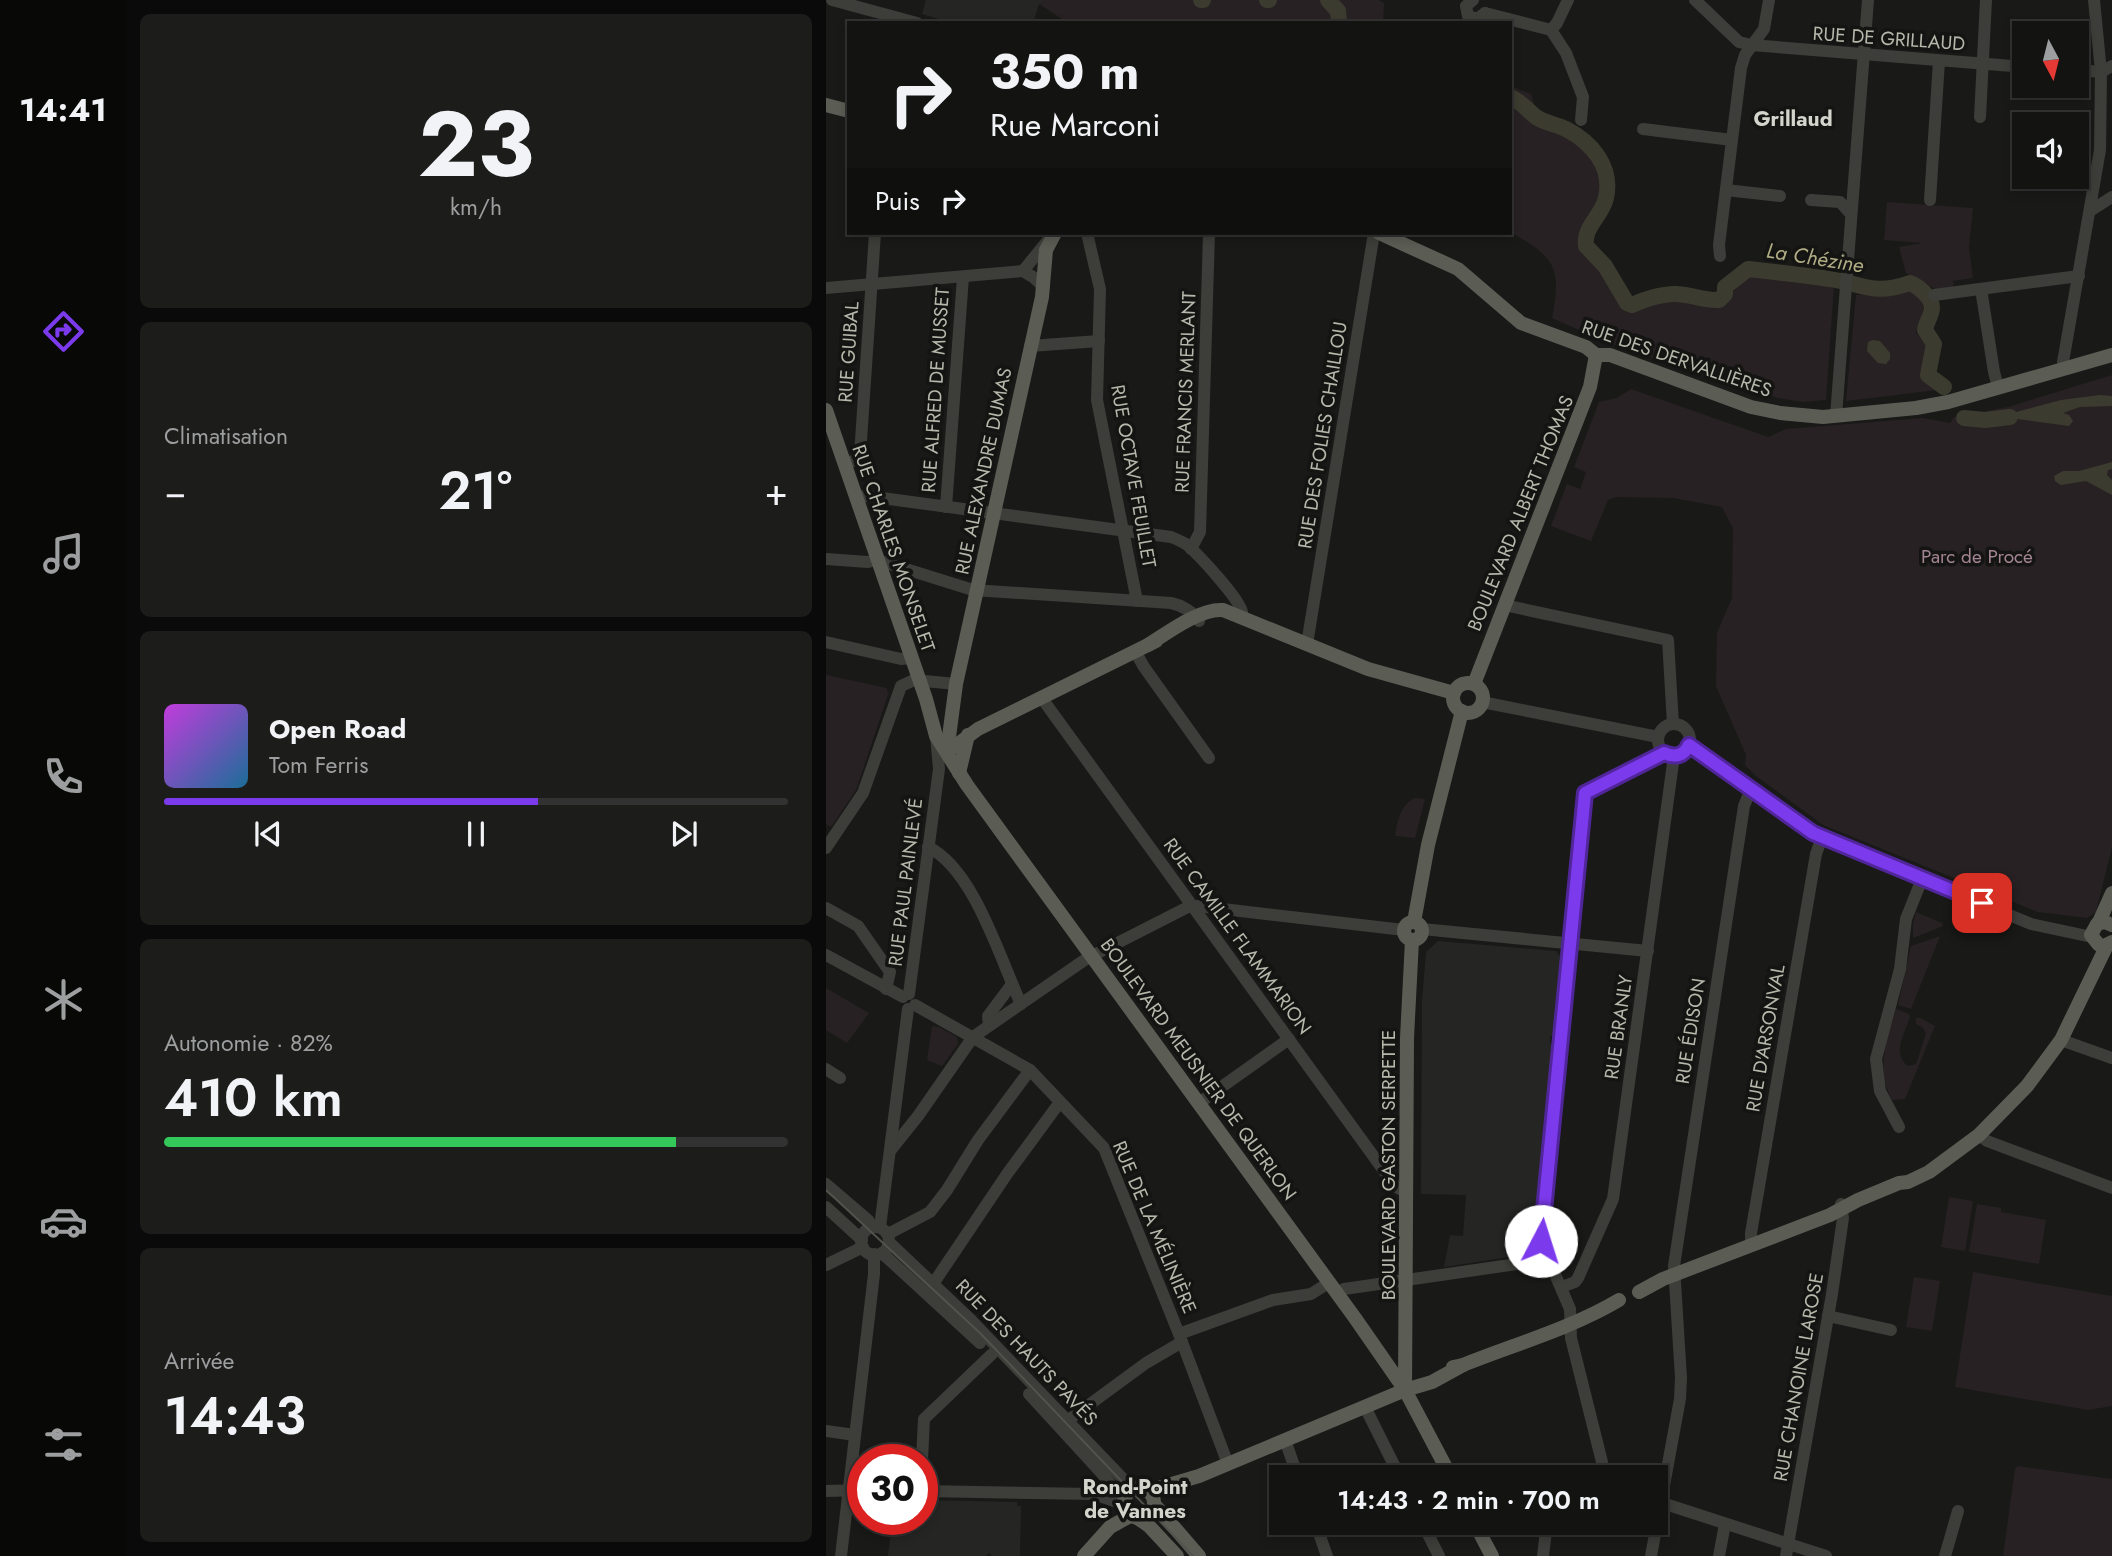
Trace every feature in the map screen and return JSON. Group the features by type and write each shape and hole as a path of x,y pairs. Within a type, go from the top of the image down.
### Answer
{"main road":[{"path":"826,105 847,110"},
{"name":"RUE ALEXANDRE DUMAS","path":"947,752 943,733 952,712 976,590 1044,287 1045,257 1053,235"},
{"name":"RUE DES DERVALLIÈRES","path":"1382,235 1458,269 1521,323 1586,347 1596,355 1610,355 1751,407 1809,416 1916,408 1948,402 2112,355"},
{"name":"BOULEVARD ALBERT THOMAS","path":"1474,684 1590,387 1596,355"},
{"name":"RUE CHARLES MONSELET","path":"826,410 911,658 926,699 943,733"},
{"path":"947,752 968,735 1142,648 1193,619 1220,608 1368,669 1454,693"},
{"path":"1462,684 1474,684 1480,690 1482,702 1474,711 1462,711 1454,703 1454,693 1462,684"},
{"name":"BOULEVARD GASTON SERPETTE","path":"1405,1390 1407,1038 1413,930 1427,845 1462,711"},
{"path":"943,733 968,735"},
{"path":"959,773 968,735"},
{"name":"BOULEVARD MEUSNIER DE QUERLON","path":"947,752 959,773 1405,1390 1445,1465"},
{"path":"1149,1497 1432,1381 1571,1320 1601,1312 1619,1300 1928,1172 1979,1135 2027,1086 2061,1040 2089,981 2112,894"},
{"path":"1084,1556 1129,1510 1130,1492 1149,1497 1199,1556"},
{"path":"1129,1510 1149,1515 1149,1497"},
{"path":"1129,1510 1149,1526 1177,1556"},
{"path":"1481,1535 1492,1556"}],"street":[{"path":"832,0 910,21"},
{"path":"1551,30 1558,23 1568,0"},
{"path":"1695,0 1740,42 1751,45"},
{"path":"1720,256 1719,245 1741,68 1745,55 1764,29 1769,0"},
{"path":"1836,415 1868,0"},
{"path":"1980,117 1986,0"},
{"path":"2066,369 2063,362 2100,150 2107,69 2094,0"},
{"path":"1469,20 1465,10 1475,2 1551,30 1566,53 1583,97 1581,120"},
{"name":"RUE DE GRILLAUD","path":"1751,45 2012,66"},
{"path":"1930,201 1939,61"},
{"path":"1643,129 1732,140"},
{"path":"1726,190 1780,196"},
{"path":"2090,211 2112,197"},
{"path":"1811,200 1840,202 1850,213"},
{"name":"RUE GUIBAL","path":"845,464 858,459 860,455 875,235"},
{"name":"RUE ALEXANDRE DUMAS","path":"1023,271 1053,235"},
{"name":"RUE OCTAVE FEUILLET","path":"1087,235 1099,284 1097,397 1137,601"},
{"name":"RUE FRANCIS MERLANT","path":"1191,549 1200,532 1209,235"},
{"name":"RUE DES FOLIES CHAILLOU","path":"1307,644 1377,235"},
{"path":"826,288 1023,271 1044,287"},
{"path":"1934,295 2079,276"},
{"name":"RUE ALFRED DE MUSSET","path":"946,506 963,277"},
{"path":"1981,289 1998,387"},
{"path":"1030,346 1099,341"},
{"path":"857,497 946,506 1171,537 1191,549 1239,603 1241,616"},
{"path":"826,559 868,562 877,560 976,590 1171,603 1193,619"},
{"path":"1212,573 1223,591 1224,600 1220,608"},
{"path":"1504,605 1668,640 1673,724"},
{"path":"826,642 901,659 911,658"},
{"path":"1142,648 1144,667 1209,758"},
{"path":"826,848 863,793 897,692 904,683 919,680 956,684"},
{"name":"RUE CAMILLE FLAMMARION","path":"1041,697 1395,1186 1407,1193"},
{"path":"1482,702 1658,737"},
{"path":"1602,1465 1572,1338 1571,1320 1562,1287 1550,1262 1542,1255 1541,1236 1585,793 1669,754 1685,752 1690,737 1686,730 1673,724 1664,727 1658,737 1658,744 1669,754"},
{"path":"938,772 943,733"},
{"path":"1689,745 1822,837 2031,924 2103,933"},
{"path":"938,772 947,752"},
{"name":"RUE BRANLY","path":"1562,1287 1578,1278 1613,1199 1648,951 1669,754"},
{"path":"938,772 959,773"},
{"name":"RUE PAUL PAINLEVÉ","path":"854,1444 876,1241 938,772"},
{"name":"RUE ÉDISON","path":"1667,1465 1678,1417 1681,1388 1674,1277 1744,806 1751,789"},
{"name":"RUE D'ARSONVAL","path":"1751,1245 1807,908 1822,837"},
{"path":"928,847 940,853 969,889 1021,1004"},
{"path":"1899,1127 1880,1091 1875,1065 1900,969 1908,911 1922,878"},
{"path":"890,1151 973,1037 1092,955 1193,906 1413,930 1440,929 1648,951"},
{"path":"826,908 858,926 890,972 886,989"},
{"name":"RUE DE LA MÉLINIÈRE","path":"826,954 1030,1070 1104,1148 1181,1338 1228,1464"},
{"path":"989,1025 988,1016 1012,984"},
{"path":"1199,1102 1289,1039"},
{"path":"2061,1040 2112,1058"},
{"path":"826,1069 840,1078"},
{"path":"826,1265 930,1212 978,1140 1030,1070"},
{"path":"933,1284 1007,1174 1060,1102"},
{"path":"895,1112 919,1112"},
{"path":"1979,1135 1986,1141 2112,1188"},
{"name":"RUE DES HAUTS PAVÉS","path":"826,1184 868,1220 876,1241 992,1354 1038,1403 1107,1491"},
{"name":"RUE DES HAUTS PAVÉS","path":"826,1207 933,1284 1125,1481 1149,1497"},
{"name":"RUE CHANOINE LAROSE","path":"1791,1551 1843,1218 1841,1208"},
{"path":"1068,1421 1181,1338 1273,1300 1333,1288 1344,1289 1517,1264 1542,1255"},
{"path":"1828,1316 1891,1330"},
{"path":"923,1444 924,1419 992,1354"},
{"path":"1365,1407 1394,1465"},
{"path":"826,1431 855,1434"},
{"path":"1285,1440 1294,1465"},
{"path":"826,1491 847,1490"},
{"path":"938,1491 1094,1494 1107,1491 1129,1510"},
{"path":"1668,1505 1725,1524 1791,1551 1826,1556"},
{"name":"RUE PAUL PAINLEVÉ","path":"841,1556 847,1506"},
{"path":"1945,1556 1958,1511"},
{"path":"1719,1556 1725,1524"},
{"path":"1320,1535 1327,1556"},
{"path":"1428,1535 1439,1556"},
{"path":"1544,1556 1546,1535"},
{"name":"RUE ÉDISON","path":"1651,1556 1654,1535"}],"shaded area":[{"path":"926,0 1044,0 1039,4 1034,21 945,21 922,14"},
{"path":"1880,341 1890,353 1886,364 1878,363 1867,351 1868,342"},
{"path":"2112,396 2112,406 2080,407 2063,413 2069,415 2073,421 2069,426 2017,419 1990,425 1990,419 2061,400"},
{"path":"2112,462 2112,469 2108,470 2107,475 2112,480 2112,495 2086,481 2061,485 2055,481 2054,476 2063,471 2079,471"},
{"path":"1438,941 1556,951 1561,957 1553,1036 1550,1036 1552,1044 1533,1244 1522,1255 1444,1267 1450,1235 1463,1236 1466,1195 1421,1194 1422,1001 1426,952"},
{"path":"938,1500 1017,1502 1017,1506 1021,1506 1020,1556 992,1556 989,1553 986,1556 888,1556 890,1535 938,1535"}],"green space":[{"path":"1044,0 1379,0 1384,3 1383,21 1065,21 1041,5"},
{"path":"1512,87 1531,94 1537,115 1548,125 1590,147 1603,194 1581,239 1629,310 1651,301 1671,299 1716,305 1726,299 1751,274 1834,285 1826,400 1803,402 1740,388 1606,342 1552,318 1556,287 1552,265 1512,233"},
{"path":"1887,202 1973,208 1969,247 1973,278 1953,281 1954,289 1937,290 1906,273 1899,247 1922,243 1884,240"},
{"path":"1910,287 1926,304 1916,332 1927,347 1921,378 1938,390 1846,401 1856,295 1888,294"},
{"name":"Parc de Procé","path":"2112,375 2112,847 2096,912 2087,918 2038,912 1823,825 1745,765 1746,755 1716,686 1717,633 1732,598 1733,528 1722,507 1673,498 1616,497 1608,500 1591,541 1551,526 1567,484 1580,489 1586,472 1574,467 1599,402 1617,398 1631,389 1768,437 1786,429 1923,418 1950,423 1954,417 2008,407"},
{"path":"826,675 887,688 889,692 856,790 831,827 826,824"},
{"path":"1415,798 1425,799 1415,838 1395,836 1403,809"},
{"path":"1916,912 1942,923 1943,926 1913,938"},
{"path":"1940,936 1911,1009 1898,1005 1911,946"},
{"path":"826,988 869,1013 847,1043 826,1030"},
{"path":"1896,1009 1909,1014 1910,1017 1900,1049 1900,1055 1908,1066 1916,1064 1926,1034 1923,1028 1916,1024 1916,1018 1935,1026 1905,1099 1892,1100 1883,1066 1886,1043"},
{"path":"932,1026 957,1037 958,1044 942,1066 927,1060"},
{"path":"1949,1197 1973,1201 1965,1251 1941,1247"},
{"path":"1977,1204 2001,1208 2001,1212 2046,1220 2039,1264 1969,1252"},
{"path":"1973,1272 2112,1296 2112,1406 2088,1410 1955,1387"},
{"path":"1914,1277 1940,1281 1932,1331 1906,1327"},
{"path":"2018,1466 2112,1479 2112,1556 2003,1556 2015,1469"}],"waterway":[{"name":"La Chézine","path":"1328,0 1338,11 1339,21"},
{"name":"La Chézine","path":"1512,98 1539,119 1575,134 1598,156 1606,176 1606,198 1587,233 1586,246 1605,266 1627,303 1632,305 1653,297 1675,294 1719,300 1725,294 1725,287 1748,269 1830,279 1877,289 1910,283 1924,292 1930,300 1932,311 1925,330 1934,344 1928,375 1944,387"},
{"name":"La Chézine","path":"1964,418 1985,420 2010,417"}],"tram line":[{"path":"826,1190 981,1334 1193,1556"}],"district":[{"name":"Grillaud","path":"1793,119"},
{"name":"Rond-Point de Vannes","path":"1135,1499"}],"route":[{"path":"1541,1241 1585,793 1664,753 1680,755 1689,745 1813,833 1982,903"}]}
